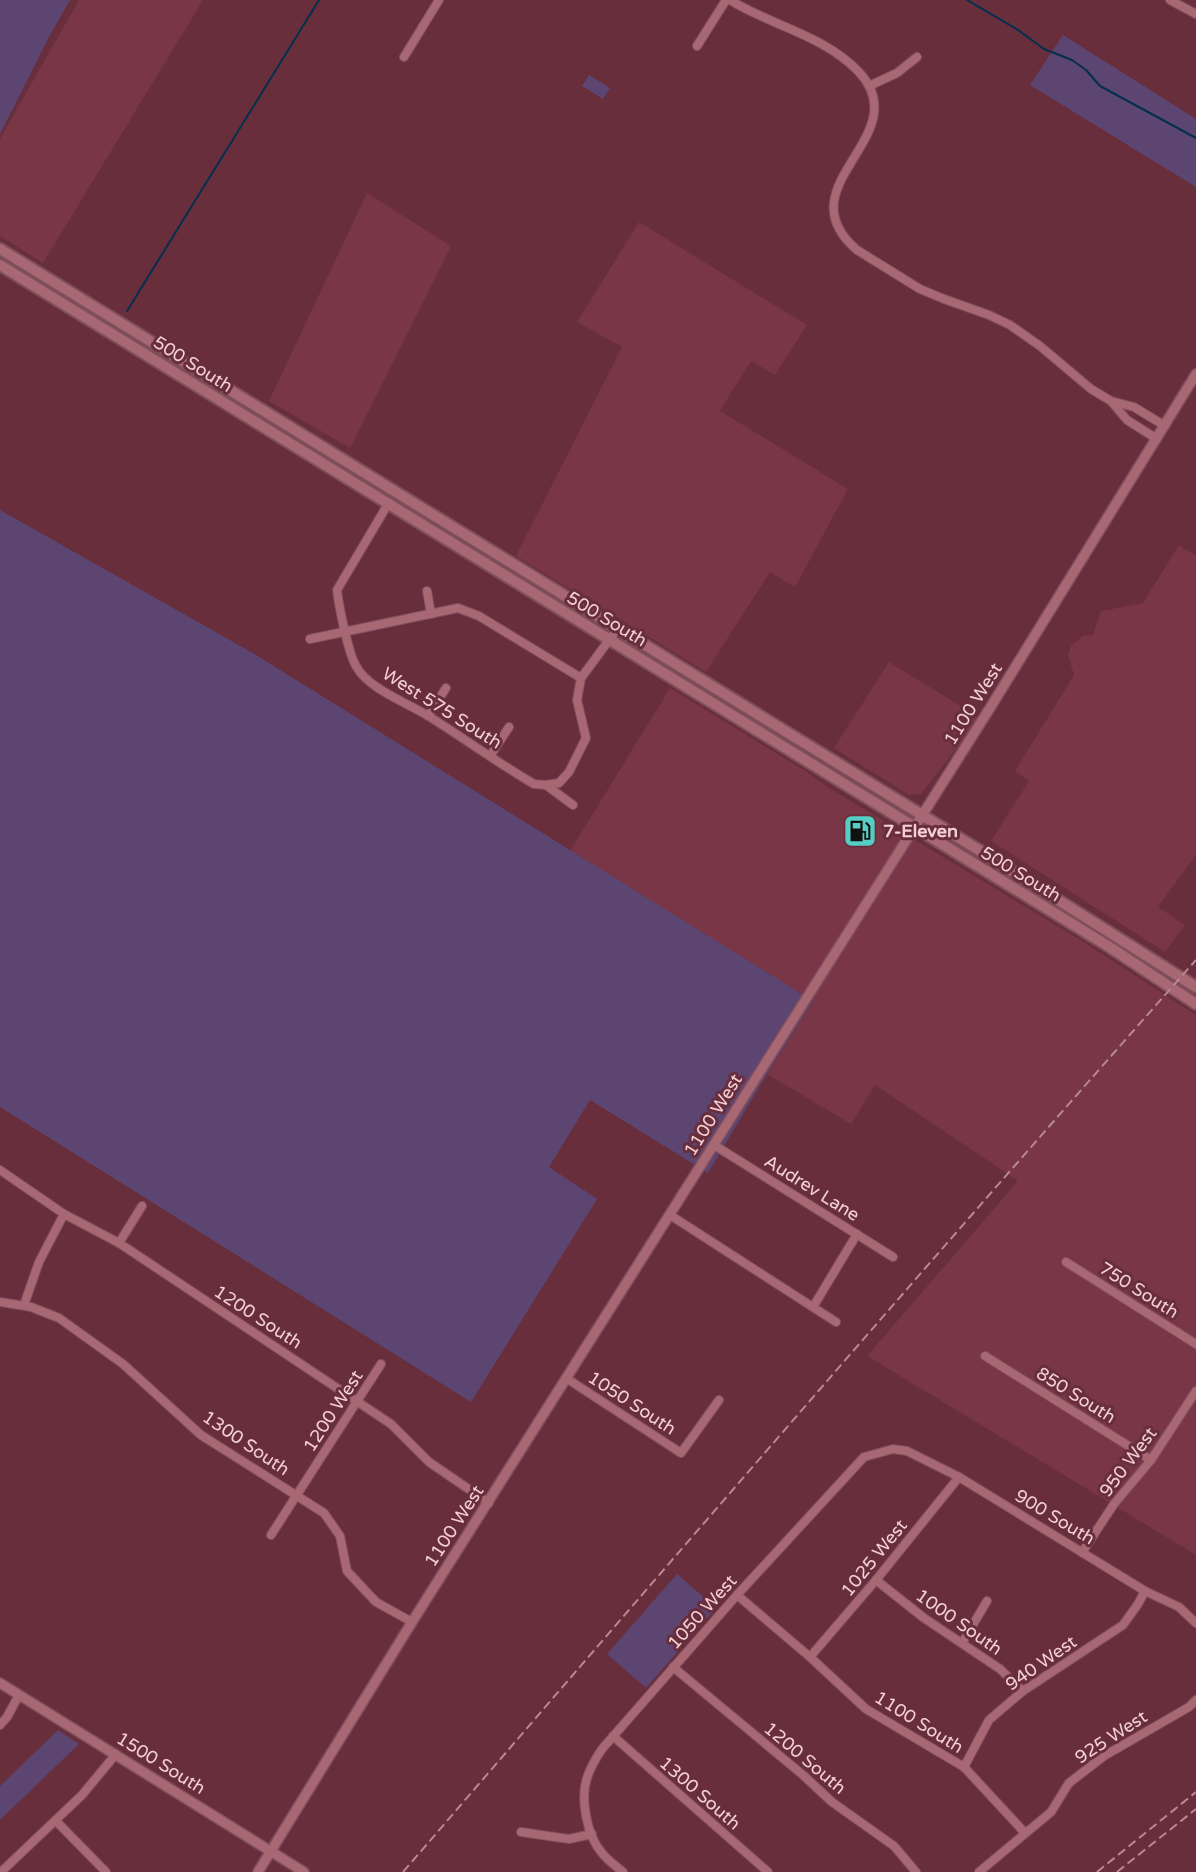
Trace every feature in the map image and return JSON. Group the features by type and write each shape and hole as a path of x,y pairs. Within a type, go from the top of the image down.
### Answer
{"main road":[{"name":"500 South","path":"0,249 618,628 1196,987"},
{"name":"500 South","path":"0,265 1108,946 1196,1004"}],"street":[{"path":"404,57 439,0"},
{"path":"697,46 728,0 804,35 831,50 856,70 869,86 874,107 871,129 841,178 834,201 836,223 841,234 857,250 914,285 1010,325 1040,345 1083,383 1111,401 1127,420 1157,439"},
{"path":"1170,0 1196,14"},
{"path":"869,86 897,73 916,57"},
{"name":"1100 West","path":"258,1872 412,1622 915,828 1196,375"},
{"path":"1111,401 1134,407 1165,426"},
{"name":"West 575 South","path":"388,504 337,590 355,665 375,685 534,784 546,785 573,805"},
{"path":"427,591 431,614"},
{"path":"310,639 458,608 468,611 581,678"},
{"path":"546,785 559,783 569,772 586,738 578,700 581,678 618,628"},
{"path":"428,716 446,688"},
{"path":"490,756 509,727"},
{"name":"Audrev Lane","path":"714,1145 893,1257"},
{"name":"1200 South","path":"0,1170 64,1214 118,1244 391,1424 429,1462 489,1503"},
{"path":"118,1244 142,1206"},
{"path":"24,1305 39,1262 64,1214"},
{"path":"670,1215 836,1322"},
{"path":"813,1307 857,1234"},
{"name":"750 South","path":"1066,1262 1196,1344"},
{"name":"1300 South","path":"0,1302 24,1305 59,1318 123,1364 201,1435 324,1513 340,1536 347,1571 376,1602 412,1622"},
{"name":"850 South","path":"985,1356 1151,1460"},
{"name":"1200 West","path":"271,1535 381,1364"},
{"name":"1050 South","path":"567,1378 681,1453 719,1400"},
{"name":"950 West","path":"1083,1551 1114,1504 1151,1460 1196,1391"},
{"name":"900 South","path":"893,1449 907,1451 959,1477 1145,1591 1179,1607 1196,1623"},
{"name":"1050 West","path":"623,1872 601,1853 591,1832 583,1802 586,1779 602,1749 737,1595 864,1457 893,1449"},
{"name":"1025 West","path":"810,1657 959,1477"},
{"name":"1000 South","path":"876,1580 924,1618 1000,1669 1023,1691"},
{"name":"940 West","path":"964,1767 988,1720 1023,1691 1123,1625 1145,1591"},
{"name":"1100 South","path":"737,1595 810,1657 866,1709 964,1767 1022,1835"},
{"path":"962,1643 987,1601"},
{"name":"1200 South","path":"673,1667 832,1802 894,1846 916,1872"},
{"name":"1500 South","path":"0,1683 304,1872"},
{"path":"0,1725 7,1718 19,1695"},
{"name":"925 West","path":"979,1872 1051,1812 1069,1783 1104,1756 1189,1707 1196,1700"},
{"name":"1300 South","path":"613,1736 768,1872"},
{"path":"1,1872 98,1778 116,1754"},
{"path":"56,1821 106,1872"},
{"path":"521,1832 569,1839 591,1832"}],"shaded area":[{"path":"0,0 70,0 0,134"},
{"path":"79,0 203,0 43,263 0,236 0,139"},
{"path":"1063,35 1196,119 1196,187 1030,85"},
{"path":"589,75 610,88 603,99 582,86"},
{"path":"367,193 451,246 350,448 269,401"},
{"path":"639,222 807,325 775,375 751,361 720,411 848,489 795,587 770,572 706,672 516,556 622,347 577,322"},
{"path":"0,510 251,652 813,1001 708,1173 590,1100 549,1167 597,1199 471,1402 0,1107"},
{"path":"1179,545 1196,556 1196,855 1158,907 1185,925 1165,952 991,841 1029,781 1015,771 1074,675 1068,655 1071,646 1083,636 1093,635 1101,611 1143,603"},
{"path":"889,662 980,718 921,794 909,795 834,748"},
{"path":"670,688 807,772 829,788 1079,939 1196,1015 1196,1555 867,1356 1018,1181 875,1085 851,1124 767,1074 813,1001 570,851"},
{"path":"677,1574 716,1608 646,1688 607,1654"},
{"path":"58,1730 79,1744 0,1820 0,1786"}],"waterway":[{"path":"127,311 319,0"},
{"path":"967,0 1018,30 1044,49 1072,60 1086,70 1100,86 1196,138"}],"railway":[{"path":"403,1872 897,1300 1196,960"},
{"path":"1097,1872 1196,1792"},
{"path":"1117,1872 1196,1809"}],"place":[{"name":"7-Eleven","path":"860,831"}]}
